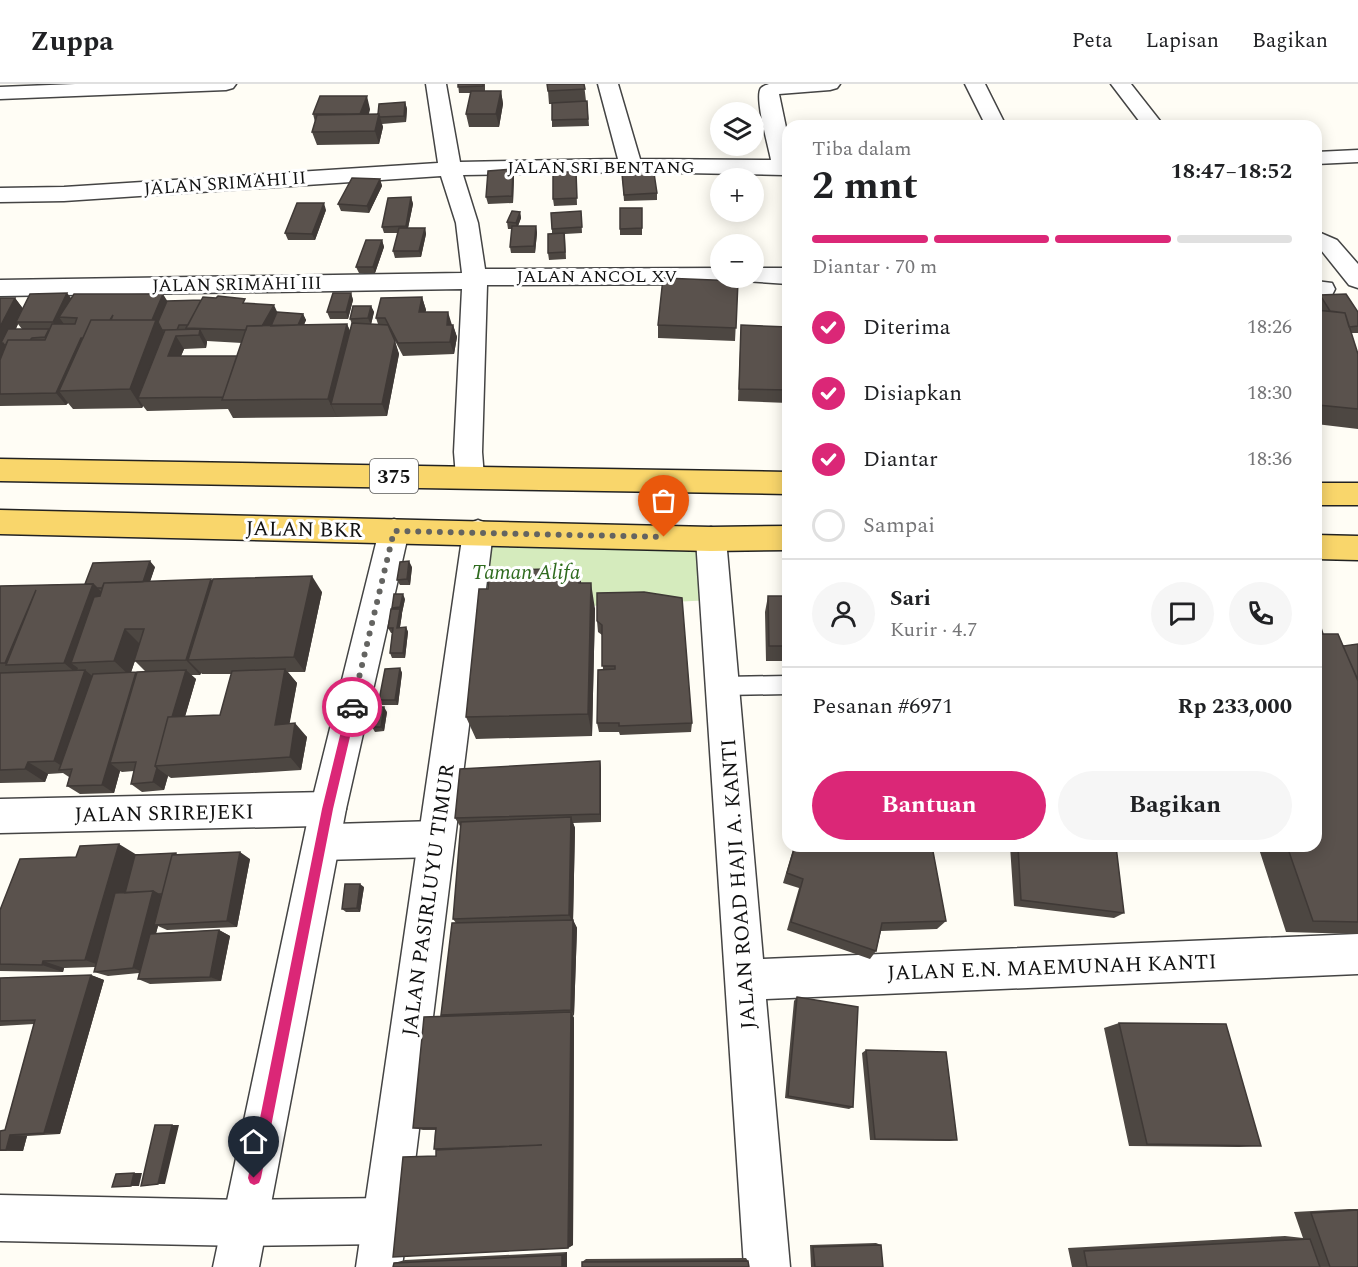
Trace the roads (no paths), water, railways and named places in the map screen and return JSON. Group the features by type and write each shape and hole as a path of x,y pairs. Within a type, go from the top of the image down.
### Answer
{"main road":[{"name":"375","path":"0,470 782,483"},
{"path":"1322,494 1358,495"},
{"name":"JALAN BKR","path":"0,522 711,539 782,538"},
{"path":"1322,547 1358,548"}],"street":[{"path":"0,93 226,84"},
{"path":"436,84 450,169 467,223 475,279 468,452 470,477"},
{"path":"608,84 631,165"},
{"path":"782,152 769,102 769,92 777,88 830,84"},
{"path":"975,84 993,120"},
{"path":"1121,84 1149,120"},
{"path":"1322,158 1358,156"},
{"name":"JALAN SRI BENTANG","path":"450,169 631,165 782,168"},
{"name":"JALAN SRIMAHI II","path":"0,195 64,194 450,169"},
{"path":"1322,242 1334,250 1358,280"},
{"name":"JALAN ANCOL XV","path":"475,279 710,276"},
{"path":"764,276 782,276"},
{"name":"JALAN SRIMAHI III","path":"0,288 475,279"},
{"path":"236,1267 333,831 394,531"},
{"name":"JALAN PASIRLUYU TIMUR","path":"379,1267 423,840 478,532"},
{"name":"JALAN ROAD HAJI A. KANTI","path":"711,539 766,1248"},
{"name":"JALAN SRIREJEKI","path":"0,816 333,831 423,840"},
{"name":"JALAN E.N. MAEMUNAH KANTI","path":"745,980 1358,954"},
{"path":"0,1218 245,1223 385,1221"}],"lane":[{"path":"723,686 782,685"}],"park label":[{"name":"Taman Alifa","path":"526,572"}]}
